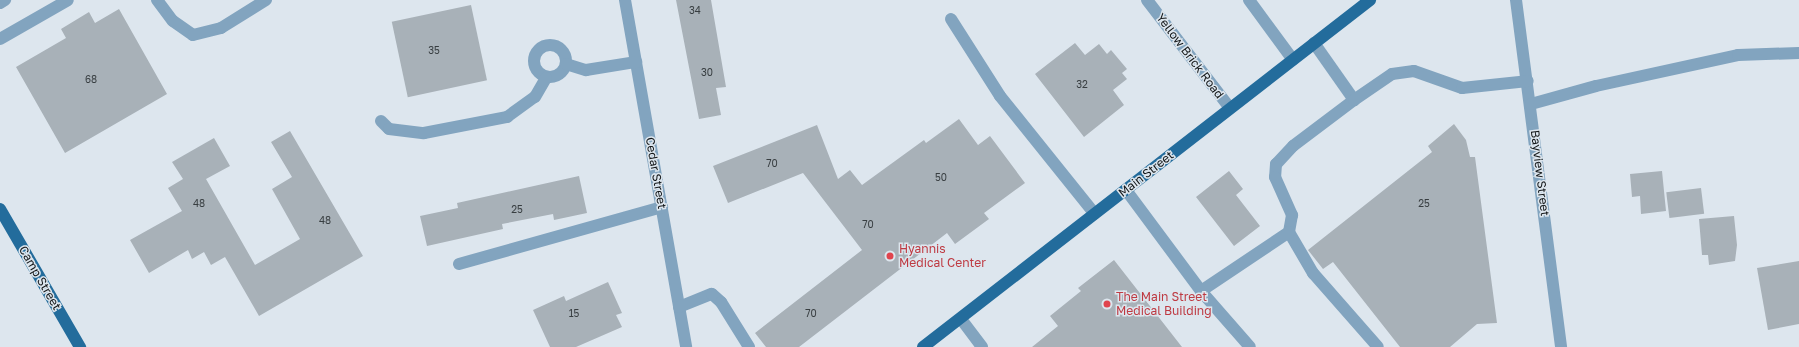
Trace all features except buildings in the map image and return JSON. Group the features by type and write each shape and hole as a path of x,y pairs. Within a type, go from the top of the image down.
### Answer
{"main road":[{"name":"Main Street","path":"923,347 1370,0"},
{"name":"Camp Street","path":"2,215 80,347"}],"street":[{"path":"0,3 5,0"},
{"path":"0,39 68,0"},
{"path":"157,0 173,21 193,35 221,28 266,0"},
{"name":"Cedar Street","path":"625,0 686,347"},
{"path":"1250,0 1293,60"},
{"name":"Bayview Street","path":"1516,0 1532,104 1561,347"},
{"name":"Yellow Brick Road","path":"1149,2 1230,108"},
{"path":"951,19 1000,96 1095,214"},
{"path":"1314,43 1354,100"},
{"path":"381,121 389,129 424,133 507,117 536,97 546,78 561,73 566,64 564,54 557,47 552,45 541,47 533,61 537,72 546,78"},
{"path":"1532,104 1596,86 1738,55 1799,54"},
{"path":"566,64 586,70 636,62"},
{"path":"1378,347 1313,273 1290,232 1292,215 1275,177 1276,164 1293,146 1354,100 1392,74 1414,71 1462,88 1528,81"},
{"path":"1126,190 1201,291 1250,347"},
{"path":"459,264 662,207"},
{"path":"1201,291 1290,232"},
{"path":"679,307 712,294 721,302 749,347"},
{"path":"961,319 982,347"}],"place":[{"name":"Hyannis Medical Center","path":"890,256"},
{"name":"The Main Street Medical Building","path":"1107,304"}]}
